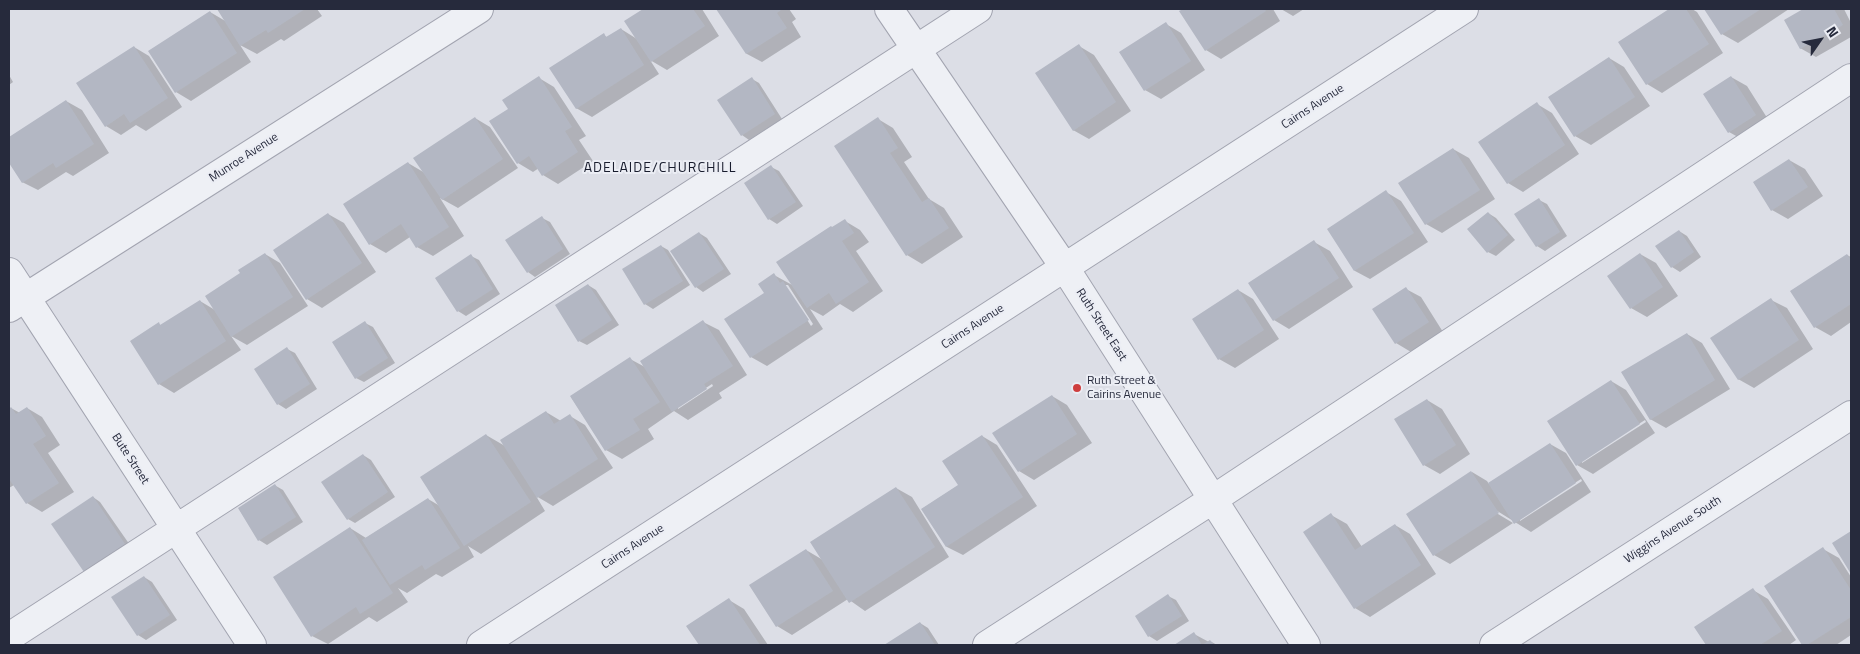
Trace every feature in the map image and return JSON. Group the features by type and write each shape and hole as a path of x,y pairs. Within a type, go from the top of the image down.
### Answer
{"street":[{"name":"Munroe Avenue","path":"17,303 478,9"},
{"name":"Ruth Street East","path":"889,9 1065,268 1306,645"},
{"path":"9,637 978,9"},
{"name":"Cairns Avenue","path":"481,645 1464,9"},
{"path":"987,645 1212,500 1851,78"},
{"name":"Bute Street","path":"9,272 17,303 176,529 252,645"},
{"name":"Wiggins Avenue South","path":"1494,645 1851,415"}],"building":[{"path":"217,9 305,9 268,33 266,30 240,46"},
{"path":"643,9 693,9 705,26 651,62 624,21"},
{"path":"716,9 780,9 777,13 787,28 746,54"},
{"path":"1183,9 1264,9 1266,11 1205,51 1179,11"},
{"path":"1669,9 1686,9 1709,44 1646,85 1618,42"},
{"path":"1704,9 1761,9 1721,35"},
{"path":"1803,9 1834,9 1843,25 1800,49 1784,20"},
{"path":"210,11 237,53 175,93 148,51"},
{"path":"1166,22 1191,61 1144,91 1119,52"},
{"path":"621,28 644,65 576,109 549,68 604,33 606,37"},
{"path":"1079,44 1116,102 1073,131 1035,73"},
{"path":"134,46 168,98 130,123 124,114 105,127 76,83"},
{"path":"1609,57 1635,97 1574,137 1548,97"},
{"path":"539,76 572,127 565,131 578,152 542,176 529,156 517,164 489,121 508,109 502,100"},
{"path":"1731,76 1756,115 1728,133 1703,94"},
{"path":"752,77 775,114 741,136 717,100"},
{"path":"66,100 94,144 56,168 53,163 22,183 9,163 9,137"},
{"path":"1537,102 1565,145 1507,184 1478,142"},
{"path":"475,117 503,159 442,200 413,158"},
{"path":"878,117 898,148 890,153 922,202 929,198 949,228 906,256 834,146"},
{"path":"1453,148 1480,190 1425,225 1398,183"},
{"path":"1789,159 1808,187 1771,211 1753,182"},
{"path":"408,162 449,227 416,248 401,224 369,245 343,204"},
{"path":"771,165 796,202 768,220 744,183"},
{"path":"1386,190 1414,233 1354,271 1327,229"},
{"path":"1539,198 1560,232 1536,247 1514,214"},
{"path":"1488,212 1508,235 1487,253 1467,229"},
{"path":"328,213 362,263 306,300 273,250"},
{"path":"542,216 563,249 527,273 505,240"},
{"path":"845,219 854,233 842,241 869,282 836,304 829,293 807,308 776,262"},
{"path":"1679,230 1694,252 1671,268 1655,246"},
{"path":"699,232 724,269 695,288 670,251"},
{"path":"1314,240 1339,278 1273,321 1248,283"},
{"path":"661,245 683,281 644,305 622,269"},
{"path":"265,253 293,297 231,337 205,296 240,273 238,270"},
{"path":"1640,253 1663,287 1630,309 1607,276"},
{"path":"471,254 493,289 457,312 435,278"},
{"path":"1847,254 1851,260 1851,304 1814,328 1790,291"},
{"path":"774,273 780,283 783,281 809,320 750,358 724,319 764,293 758,284"},
{"path":"588,284 612,320 578,342 555,305"},
{"path":"1406,287 1429,322 1395,344 1372,309"},
{"path":"1238,289 1264,330 1218,360 1192,319"},
{"path":"1771,298 1799,340 1738,380 1710,338"},
{"path":"200,300 226,341 158,385 130,341 159,322 160,325"},
{"path":"703,320 733,366 704,384 707,389 672,412 640,361"},
{"path":"365,321 388,358 355,379 332,342"},
{"path":"1687,333 1715,380 1650,420 1621,372"},
{"path":"287,347 310,384 277,405 254,369"},
{"path":"630,357 660,402 633,419 640,430 605,451 570,396"},
{"path":"1611,380 1640,424 1576,466 1547,421"},
{"path":"1052,395 1077,434 1018,472 992,433"},
{"path":"1427,399 1456,445 1423,466 1394,419"},
{"path":"11,407 16,414 27,407 46,436 33,444 59,483 26,504 9,479 9,409"},
{"path":"546,411 554,424 570,414 598,459 537,498 500,440"},
{"path":"486,434 531,502 464,546 420,477"},
{"path":"982,435 1023,497 946,547 921,509 958,485 942,461"},
{"path":"1550,443 1576,483 1514,524 1488,483"},
{"path":"363,454 388,492 347,520 321,482"},
{"path":"1471,471 1499,513 1433,556 1406,514"},
{"path":"275,484 296,517 258,541 238,508"},
{"path":"896,487 935,547 849,603 810,542"},
{"path":"93,496 125,544 84,572 51,524"},
{"path":"428,498 460,548 425,570 422,565 390,585 362,540"},
{"path":"1331,513 1355,550 1395,524 1421,565 1354,609 1303,532"},
{"path":"350,527 393,593 360,614 356,607 311,637 273,577"},
{"path":"1851,531 1851,574 1832,543"},
{"path":"1823,547 1851,590 1851,617 1807,645 1802,645 1764,586"},
{"path":"806,549 833,591 776,627 749,585"},
{"path":"144,576 170,615 137,636 111,597"},
{"path":"1753,588 1782,631 1760,645 1706,645 1694,627"},
{"path":"1168,594 1182,616 1148,637 1135,616"},
{"path":"729,598 760,645 699,645 686,626"},
{"path":"920,622 935,645 884,645"},
{"path":"1194,632 1202,645 1174,645"},
{"path":"1210,640 1214,645 1202,645"}],"place":[{"name":"Ruth Street & Cairins Avenue","path":"1077,388"}],"district":[{"name":"ADELAIDE/CHURCHILL","path":"660,169"}]}
